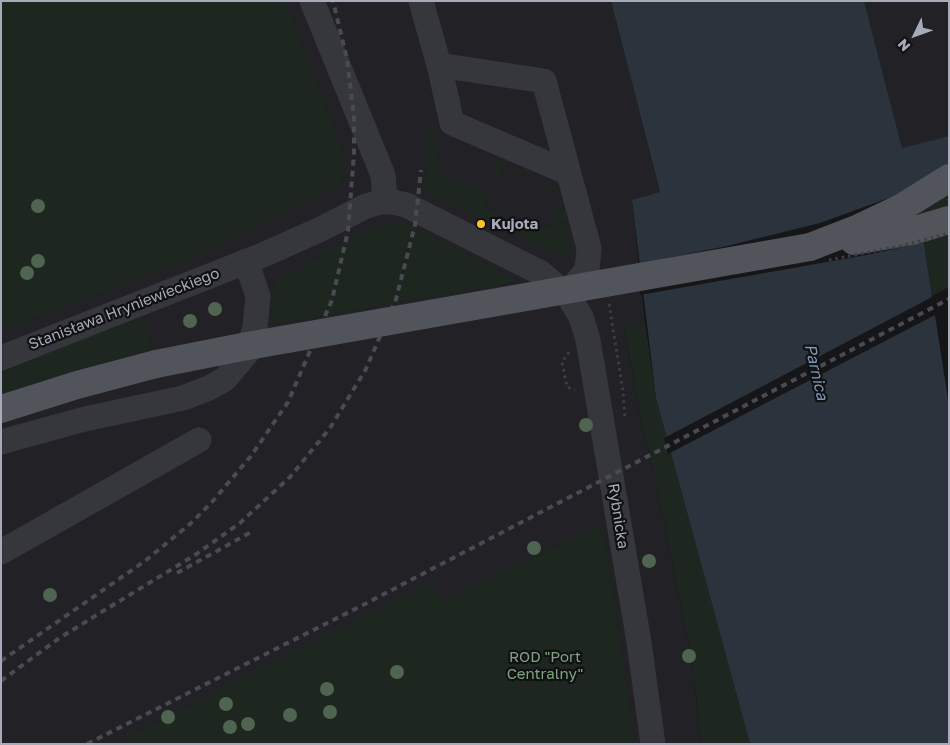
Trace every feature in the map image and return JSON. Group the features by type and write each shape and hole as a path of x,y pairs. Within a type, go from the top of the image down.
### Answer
{"main road":[{"path":"810,247 860,228 901,208 949,178"},
{"path":"1,409 86,382 156,364 242,346 810,247 890,235 949,220"}],"street":[{"path":"312,1 383,174 385,201"},
{"path":"421,1 452,123 568,173"},
{"path":"438,65 544,80 568,173 586,231 590,257 586,273 567,294"},
{"name":"Stanisława Hryniewieckiego","path":"1,358 246,261 321,229 366,206 385,201"},
{"name":"Rybnicka","path":"385,201 406,205 530,266 551,279 567,294 581,317 592,356 653,744"},
{"path":"1,442 86,419 183,398 209,388 225,379 247,353 256,322 257,292 246,261"},
{"path":"1,552 199,440"}],"shaded area":[{"path":"1,1 611,1 660,193 632,201 645,323 624,327 642,426 653,469 693,665 701,744 1,744"},
{"path":"864,1 949,1 949,136 902,149"}],"green space":[{"path":"1,1 285,1 345,156 342,183 196,257 6,329 1,320"},
{"path":"427,130 435,134 435,157 438,159 433,169 459,183 490,195 484,207 527,227 534,215 536,229 554,226 553,212 567,209 569,215 561,221 563,228 572,226 574,232 566,233 570,250 568,254 564,256 556,253 423,191 427,166"},
{"path":"497,163 553,190 546,198 538,199 544,188 503,168 496,180 493,173"},
{"path":"949,189 949,287 932,296 917,199"},
{"path":"404,222 519,281 271,325 273,288 277,280 380,224"},
{"path":"144,318 152,349 43,381 1,396 1,373 85,337"},
{"path":"645,323 656,398 750,744 701,744 693,665 653,469 642,426 624,326"},
{"name":"ROD \"Port Centralny\"","path":"603,524 631,715 633,744 114,744 433,582 443,600"}],"water":[{"name":"Parnica","path":"611,1 864,1 902,148 949,136 949,189 917,199 949,406 949,744 750,744 656,398 632,200 660,192"}],"pier":[{"path":"949,164 949,191 919,211 920,216 922,215 926,242 867,255 640,295 637,264 727,246 820,223 897,195"},
{"path":"934,296 937,314 668,454 664,438"}],"railway":[{"path":"1,661 145,561 190,524 212,502 251,456 288,402 332,300 348,231 354,153 354,117 347,59 333,1"},
{"path":"110,607 195,555 240,523 290,477 330,428 366,369 396,299 415,225 421,170"},
{"path":"87,744 363,605 949,299"},
{"path":"177,573 253,531"},
{"path":"1,681 58,639 116,603"}],"place":[{"name":"Kujota","path":"481,224"}]}
